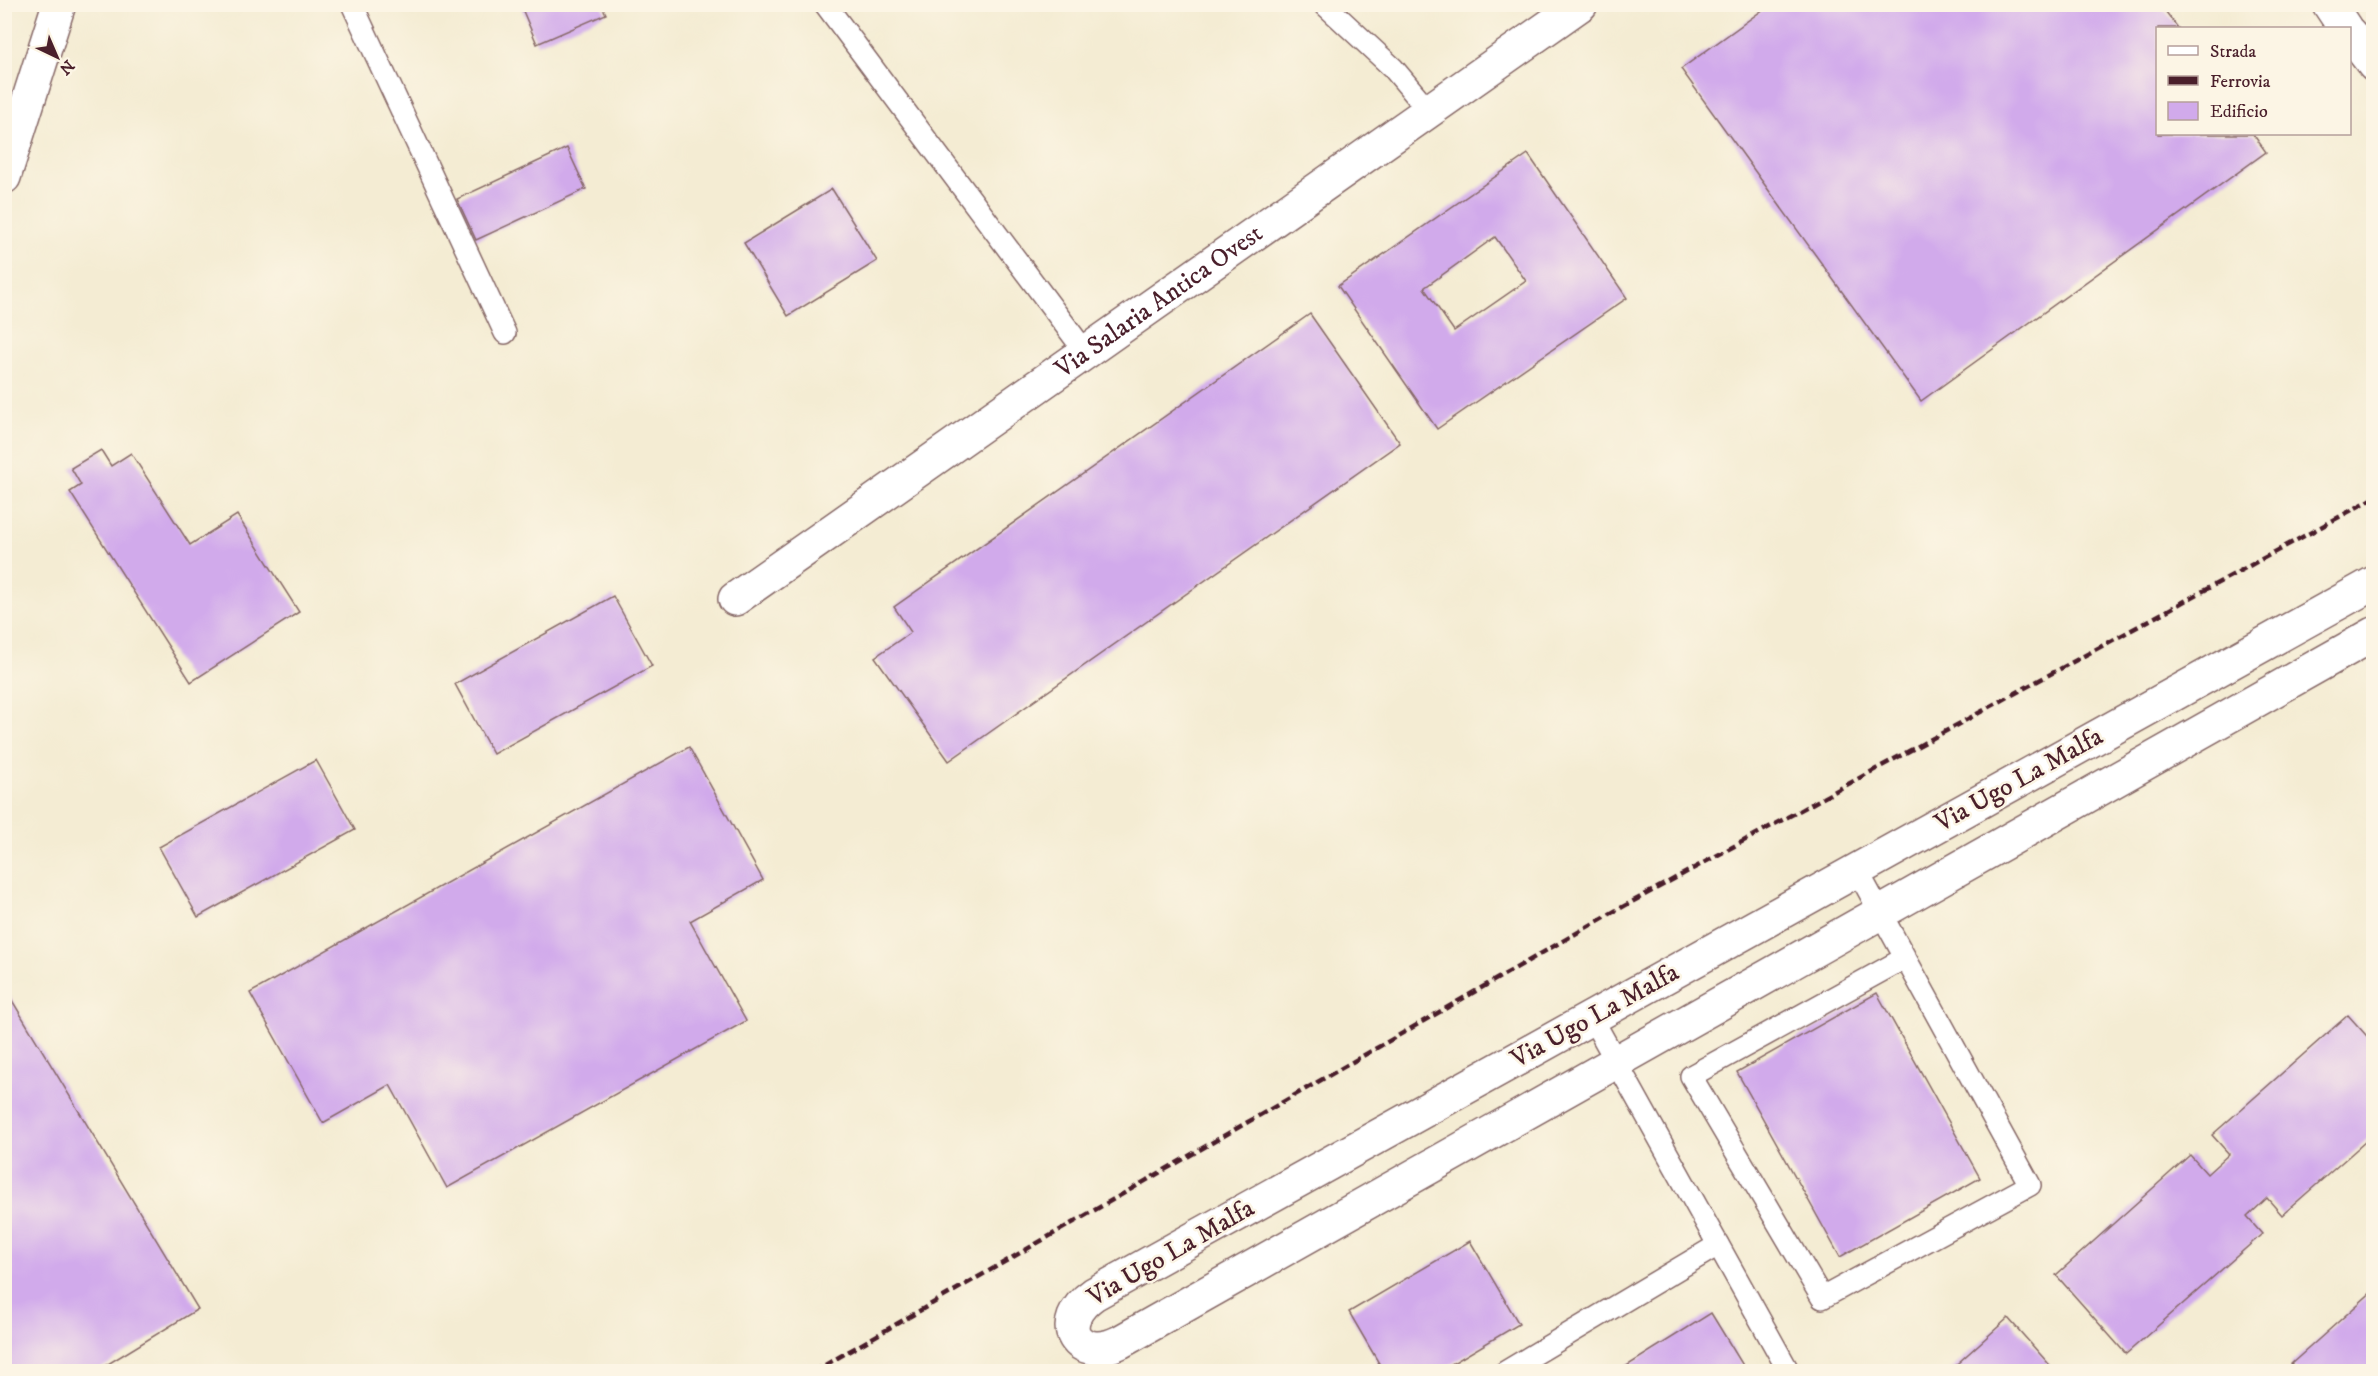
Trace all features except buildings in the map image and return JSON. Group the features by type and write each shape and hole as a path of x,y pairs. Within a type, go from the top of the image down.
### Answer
{"street":[{"path":"4,177 59,4"},
{"name":"Via Salaria Antica Ovest","path":"735,599 1581,4"},
{"path":"2329,4 2344,27"},
{"path":"2351,37 2373,65"},
{"name":"Via Ugo La Malfa","path":"2373,583 1094,1294 1076,1309 1071,1323 1074,1335 1090,1347 1105,1349 1112,1346 2373,634"}],"lane":[{"path":"352,4 505,333"},
{"path":"825,4 1086,353"},
{"path":"1324,4 1397,73 1429,111"},
{"path":"1857,870 2030,1185 1822,1298 1691,1076 1905,958"},
{"path":"1592,1018 1789,1371"},
{"path":"1505,1371 1718,1245"}],"railway":[{"path":"813,1372 1615,911 2374,498"}]}
